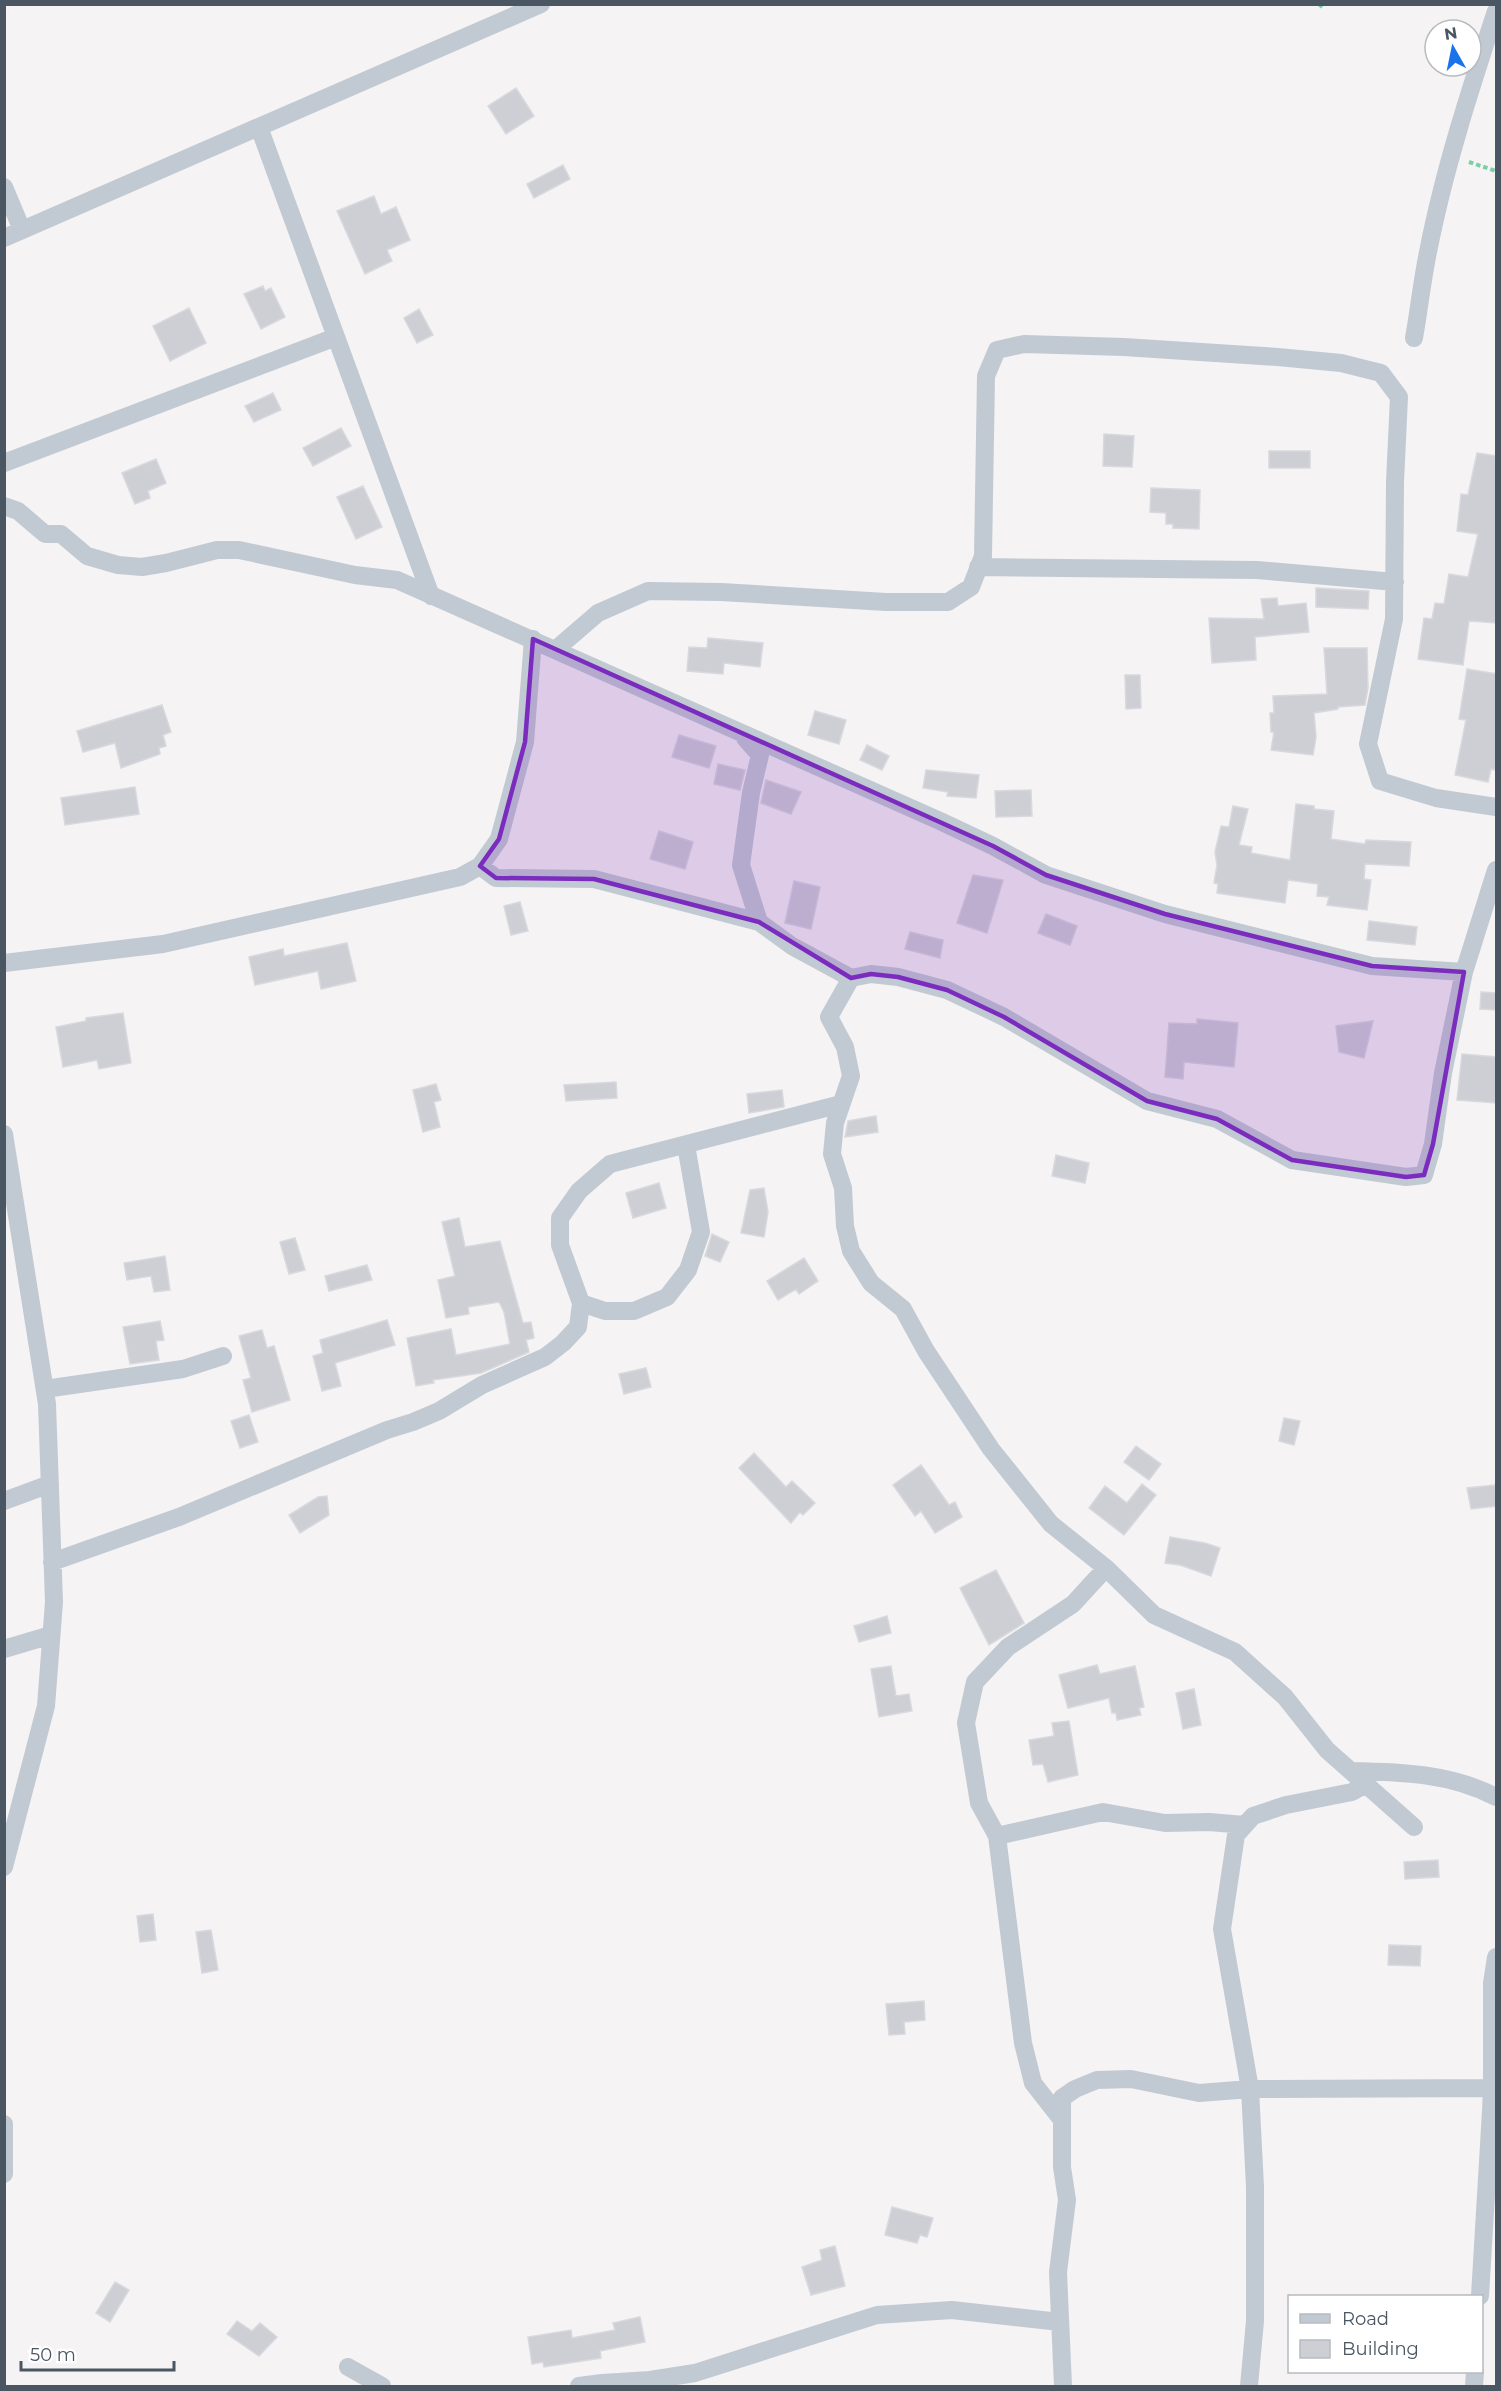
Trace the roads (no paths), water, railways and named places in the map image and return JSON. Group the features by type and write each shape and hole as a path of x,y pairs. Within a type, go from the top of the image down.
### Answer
{"street":[{"path":"4,238 541,4"},
{"path":"1414,338 1428,253 1452,157 1466,103 1497,10"},
{"path":"259,127 431,596"},
{"path":"4,187 22,230"},
{"path":"4,463 336,337"},
{"path":"555,650 598,614 648,591 721,592 886,602 948,602 971,587 983,556 986,376 997,351 1024,344 1113,346 1341,363 1381,373 1399,398 1395,482 1394,619 1368,744 1380,781 1436,798 1497,807"},
{"path":"4,506 18,511 45,534 61,534 87,556 118,566 142,567 217,550 239,550 356,575 397,580 504,629 533,639 608,675 700,713 993,846 1046,874 1165,914 1372,966 1464,972"},
{"path":"978,567 1257,570 1395,582"},
{"path":"4,963 163,944 460,877 480,866 499,839 525,742 533,639"},
{"path":"742,734 760,755 751,793 741,865 759,922"},
{"path":"480,866 496,878 594,879 759,922 792,946 852,978 871,974 898,977 946,990 1004,1017 1147,1101 1217,1119 1292,1160 1406,1177 1424,1174 1433,1144 1443,1074 1464,972 1497,870"},
{"path":"852,978 829,1017 845,1047 851,1076 835,1123 831,1154 843,1188 845,1226 851,1251 871,1283 903,1309 926,1351 991,1449 1051,1524 1106,1568 1154,1615 1235,1652 1286,1697 1327,1750 1414,1827"},
{"path":"52,1562 179,1517 439,1411 482,1385 545,1357 578,1327 581,1303 560,1245 560,1218 579,1191 609,1164 842,1104"},
{"path":"4,1134 11,1221 45,1389 54,1602 46,1706 5,1865"},
{"path":"581,1303 605,1311 634,1311 667,1297 688,1270 701,1232 687,1145"},
{"path":"45,1389 183,1369 224,1356"},
{"path":"4,1502 50,1484"},
{"path":"1062,2120 1033,2083 1023,2043 997,1836 980,1803 966,1723 975,1682 1008,1647 1073,1604 1106,1568"},
{"path":"4,1649 51,1635"},
{"path":"1351,1771 1420,1773 1482,1790 1497,1797"},
{"path":"1249,2386 1255,2310 1255,2187 1250,2089 1222,1929 1236,1835 1253,1816 1286,1805 1352,1792 1366,1784"},
{"path":"997,1836 1103,1812 1165,1823 1209,1822 1245,1825"},
{"path":"1480,2295 1495,2088 1492,1983 1497,1957"},
{"path":"1063,2386 1058,2272 1067,2200 1062,2167 1062,2098 1075,2088 1097,2080 1131,2079 1199,2093 1250,2089 1495,2088"},
{"path":"4,2124 4,2174"},
{"path":"579,2386 650,2380 695,2373 877,2315 952,2310 1060,2322"},
{"path":"348,2367 382,2386"}]}
